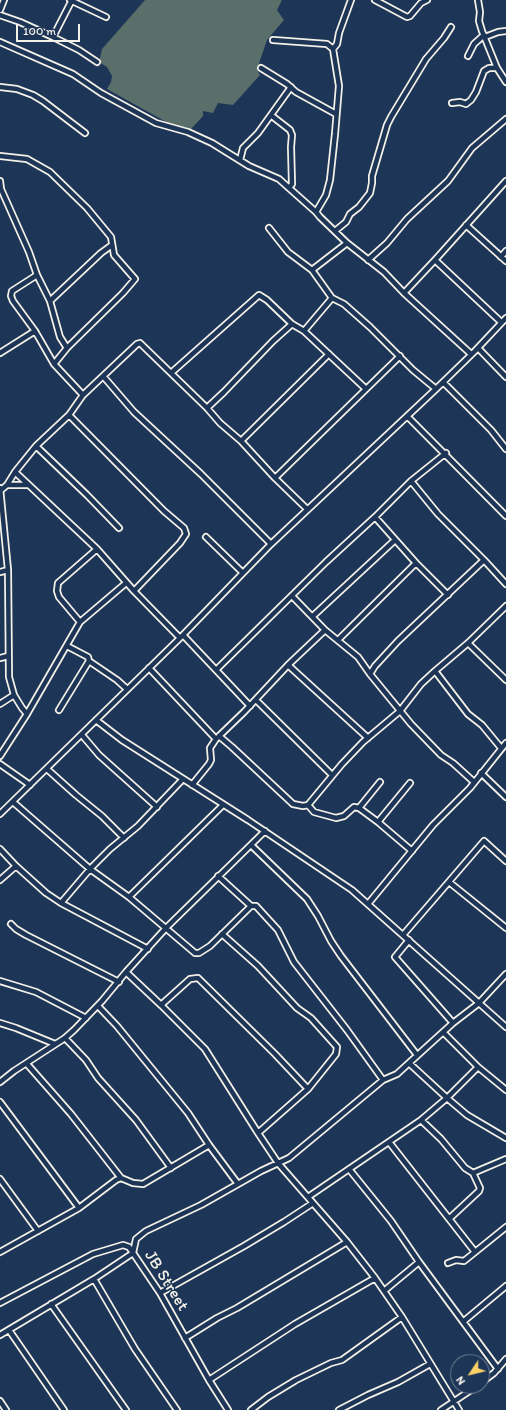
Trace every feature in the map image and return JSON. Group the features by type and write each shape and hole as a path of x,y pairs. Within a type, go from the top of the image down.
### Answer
{"street":[{"path":"0,10 4,0"},
{"path":"53,37 71,0 106,17"},
{"path":"333,49 337,44 339,33 351,0"},
{"path":"375,0 407,17 410,16 421,3 427,0"},
{"path":"478,0 480,12 479,21 497,68 506,82"},
{"path":"0,15 20,22 53,37 79,50 97,62"},
{"path":"335,231 346,222 350,214 359,207 370,193 372,176 389,121 426,59 444,38 451,27"},
{"path":"468,56 474,44 485,36 506,31"},
{"path":"273,40 327,44 333,49 339,86 328,188 326,195 316,212"},
{"path":"0,42 73,74 101,93 156,123 188,132 212,143 272,177 279,179 316,212 346,243 384,272 404,293 471,354"},
{"path":"261,68 296,92 336,114"},
{"path":"452,103 460,102 466,104 471,100 476,92 484,71 489,68 497,68"},
{"path":"0,87 17,89 33,95 85,133"},
{"path":"240,160 243,148 272,116 290,87"},
{"path":"272,116 290,130 292,135 292,184 289,188"},
{"path":"368,260 387,243 407,219 448,181 472,148 506,119"},
{"path":"0,156 27,159 50,172 87,208 111,237 114,255 135,279 123,293 67,348 54,364"},
{"path":"0,181 37,274 50,301 60,337 67,348"},
{"path":"404,293 506,181"},
{"path":"466,225 506,261"},
{"path":"269,228 288,252 312,270 332,298 344,304 370,327 413,370 436,389"},
{"path":"312,270 346,243"},
{"path":"50,301 101,253 112,245"},
{"path":"501,257 506,251"},
{"path":"435,260 501,322"},
{"path":"37,274 12,291 11,296 54,364 83,395"},
{"path":"171,374 259,295 267,300 292,324 304,331 366,389"},
{"path":"304,331 332,298"},
{"path":"0,814 182,637 271,544 436,389 506,318"},
{"path":"208,408 273,341 292,324"},
{"path":"0,353 34,331"},
{"path":"7,485 15,472 36,446 70,415 83,395 137,344 140,343 208,408 220,423 241,441 275,478 307,509"},
{"path":"478,348 506,377"},
{"path":"241,441 329,354"},
{"path":"275,478 400,356"},
{"path":"103,376 134,412 201,474 271,544"},
{"path":"443,382 491,430 506,449"},
{"path":"70,415 164,511 184,528 186,534 180,543 134,591"},
{"path":"407,416 446,453 506,516"},
{"path":"36,446 119,528"},
{"path":"216,670 326,562 411,482 446,453"},
{"path":"15,472 27,485 77,529 97,549 126,583 216,670 250,706"},
{"path":"411,482 438,514 506,584"},
{"path":"27,485 7,485 0,488 8,570 9,677 14,695 27,714"},
{"path":"375,517 416,563 448,595"},
{"path":"206,537 243,573"},
{"path":"313,616 395,540"},
{"path":"80,622 59,597 57,587 58,584 97,549"},
{"path":"370,674 382,658 484,560"},
{"path":"338,640 416,563"},
{"path":"0,572 8,570"},
{"path":"0,756 27,714 80,622 126,583"},
{"path":"292,596 325,630 358,657 411,724 441,755 474,782"},
{"path":"149,668 217,738 232,747 293,804 303,806 308,805 332,775 368,738 400,711 421,684 468,643 506,606"},
{"path":"192,785 210,764 210,748 217,738 256,700 288,665 325,630"},
{"path":"468,643 506,680"},
{"path":"67,646 88,657 89,662 118,680 127,690"},
{"path":"0,658 8,656"},
{"path":"59,710 89,662"},
{"path":"288,665 368,738"},
{"path":"502,675 506,670"},
{"path":"435,671 468,714 482,726 501,748"},
{"path":"0,704 14,695"},
{"path":"256,700 332,775"},
{"path":"96,720 122,740 339,880 403,934 506,1027"},
{"path":"82,735 99,755 157,807"},
{"path":"368,904 433,825 457,799 466,792 506,743"},
{"path":"0,764 30,785"},
{"path":"47,769 102,816 124,838"},
{"path":"481,773 506,797"},
{"path":"61,903 90,869 138,826 184,779"},
{"path":"359,808 380,782"},
{"path":"378,822 410,783"},
{"path":"13,802 90,869 129,897 195,953 199,953 210,946 251,906"},
{"path":"129,897 223,805"},
{"path":"308,805 314,812 336,818 344,816 354,807 359,808 412,851"},
{"path":"0,1082 65,1038 98,1006 126,972 166,928 265,831"},
{"path":"403,934 484,841 506,861"},
{"path":"251,845 307,899 331,941 417,1055"},
{"path":"0,849 16,866 46,893 61,903 148,949"},
{"path":"0,880 16,866"},
{"path":"218,876 251,906 256,906 278,930 294,962 347,1030 383,1080"},
{"path":"449,882 506,928"},
{"path":"11,924 26,935 119,982"},
{"path":"222,934 258,966 297,1008 311,1018 337,1047 336,1054 308,1089 258,1133"},
{"path":"409,940 395,957 453,1023"},
{"path":"126,972 205,1049 278,1163 347,1242 375,1278 402,1317 458,1410"},
{"path":"0,1335 94,1279 133,1253 136,1239 146,1231 196,1207 289,1158 383,1080 397,1074 410,1063 453,1023 479,1003 506,974"},
{"path":"161,1005 190,979 198,978 308,1089"},
{"path":"0,981 36,992 86,1018"},
{"path":"98,1006 117,1026 188,1113 209,1145 238,1184"},
{"path":"0,1024 16,1028 55,1044"},
{"path":"444,1032 478,1068 506,1090"},
{"path":"65,1038 86,1060 98,1078 136,1120 171,1168"},
{"path":"410,1063 447,1098 468,1115 506,1138"},
{"path":"27,1064 75,1119 121,1178 133,1183 143,1184 209,1145"},
{"path":"308,1197 422,1120 478,1068"},
{"path":"0,1102 79,1208"},
{"path":"422,1120 466,1168 473,1173 480,1188 450,1218"},
{"path":"389,1142 450,1218 475,1252"},
{"path":"473,1173 506,1159"},
{"path":"349,1169 391,1221 419,1262 498,1369"},
{"path":"0,1252 79,1208 116,1180 121,1178"},
{"path":"0,1179 38,1231"},
{"path":"160,1293 244,1246 314,1203"},
{"path":"448,1263 456,1260 464,1261 506,1227"},
{"path":"186,1338 216,1318 237,1308 347,1242"},
{"name":"JB Street","path":"0,1303 93,1254 123,1245 129,1247 160,1293 209,1380 228,1410"},
{"path":"384,1291 419,1262"},
{"path":"209,1380 295,1324 375,1278"},
{"path":"94,1279 135,1349 177,1410"},
{"path":"464,1321 506,1286"},
{"path":"51,1304 126,1410"},
{"path":"251,1410 268,1397 296,1380 331,1363 342,1360 402,1317"},
{"path":"8,1330 64,1410"},
{"path":"490,1376 506,1360"},
{"path":"339,1410 398,1382 430,1364"},
{"path":"441,1410 464,1394"},
{"path":"0,1401 6,1410"}],"green space":[{"path":"145,0 282,0 277,10 284,20 267,40 257,69 260,75 233,105 218,103 213,113 203,111 203,116 191,129 170,124 107,89 111,82 112,76 107,67 99,62 102,49"}]}
